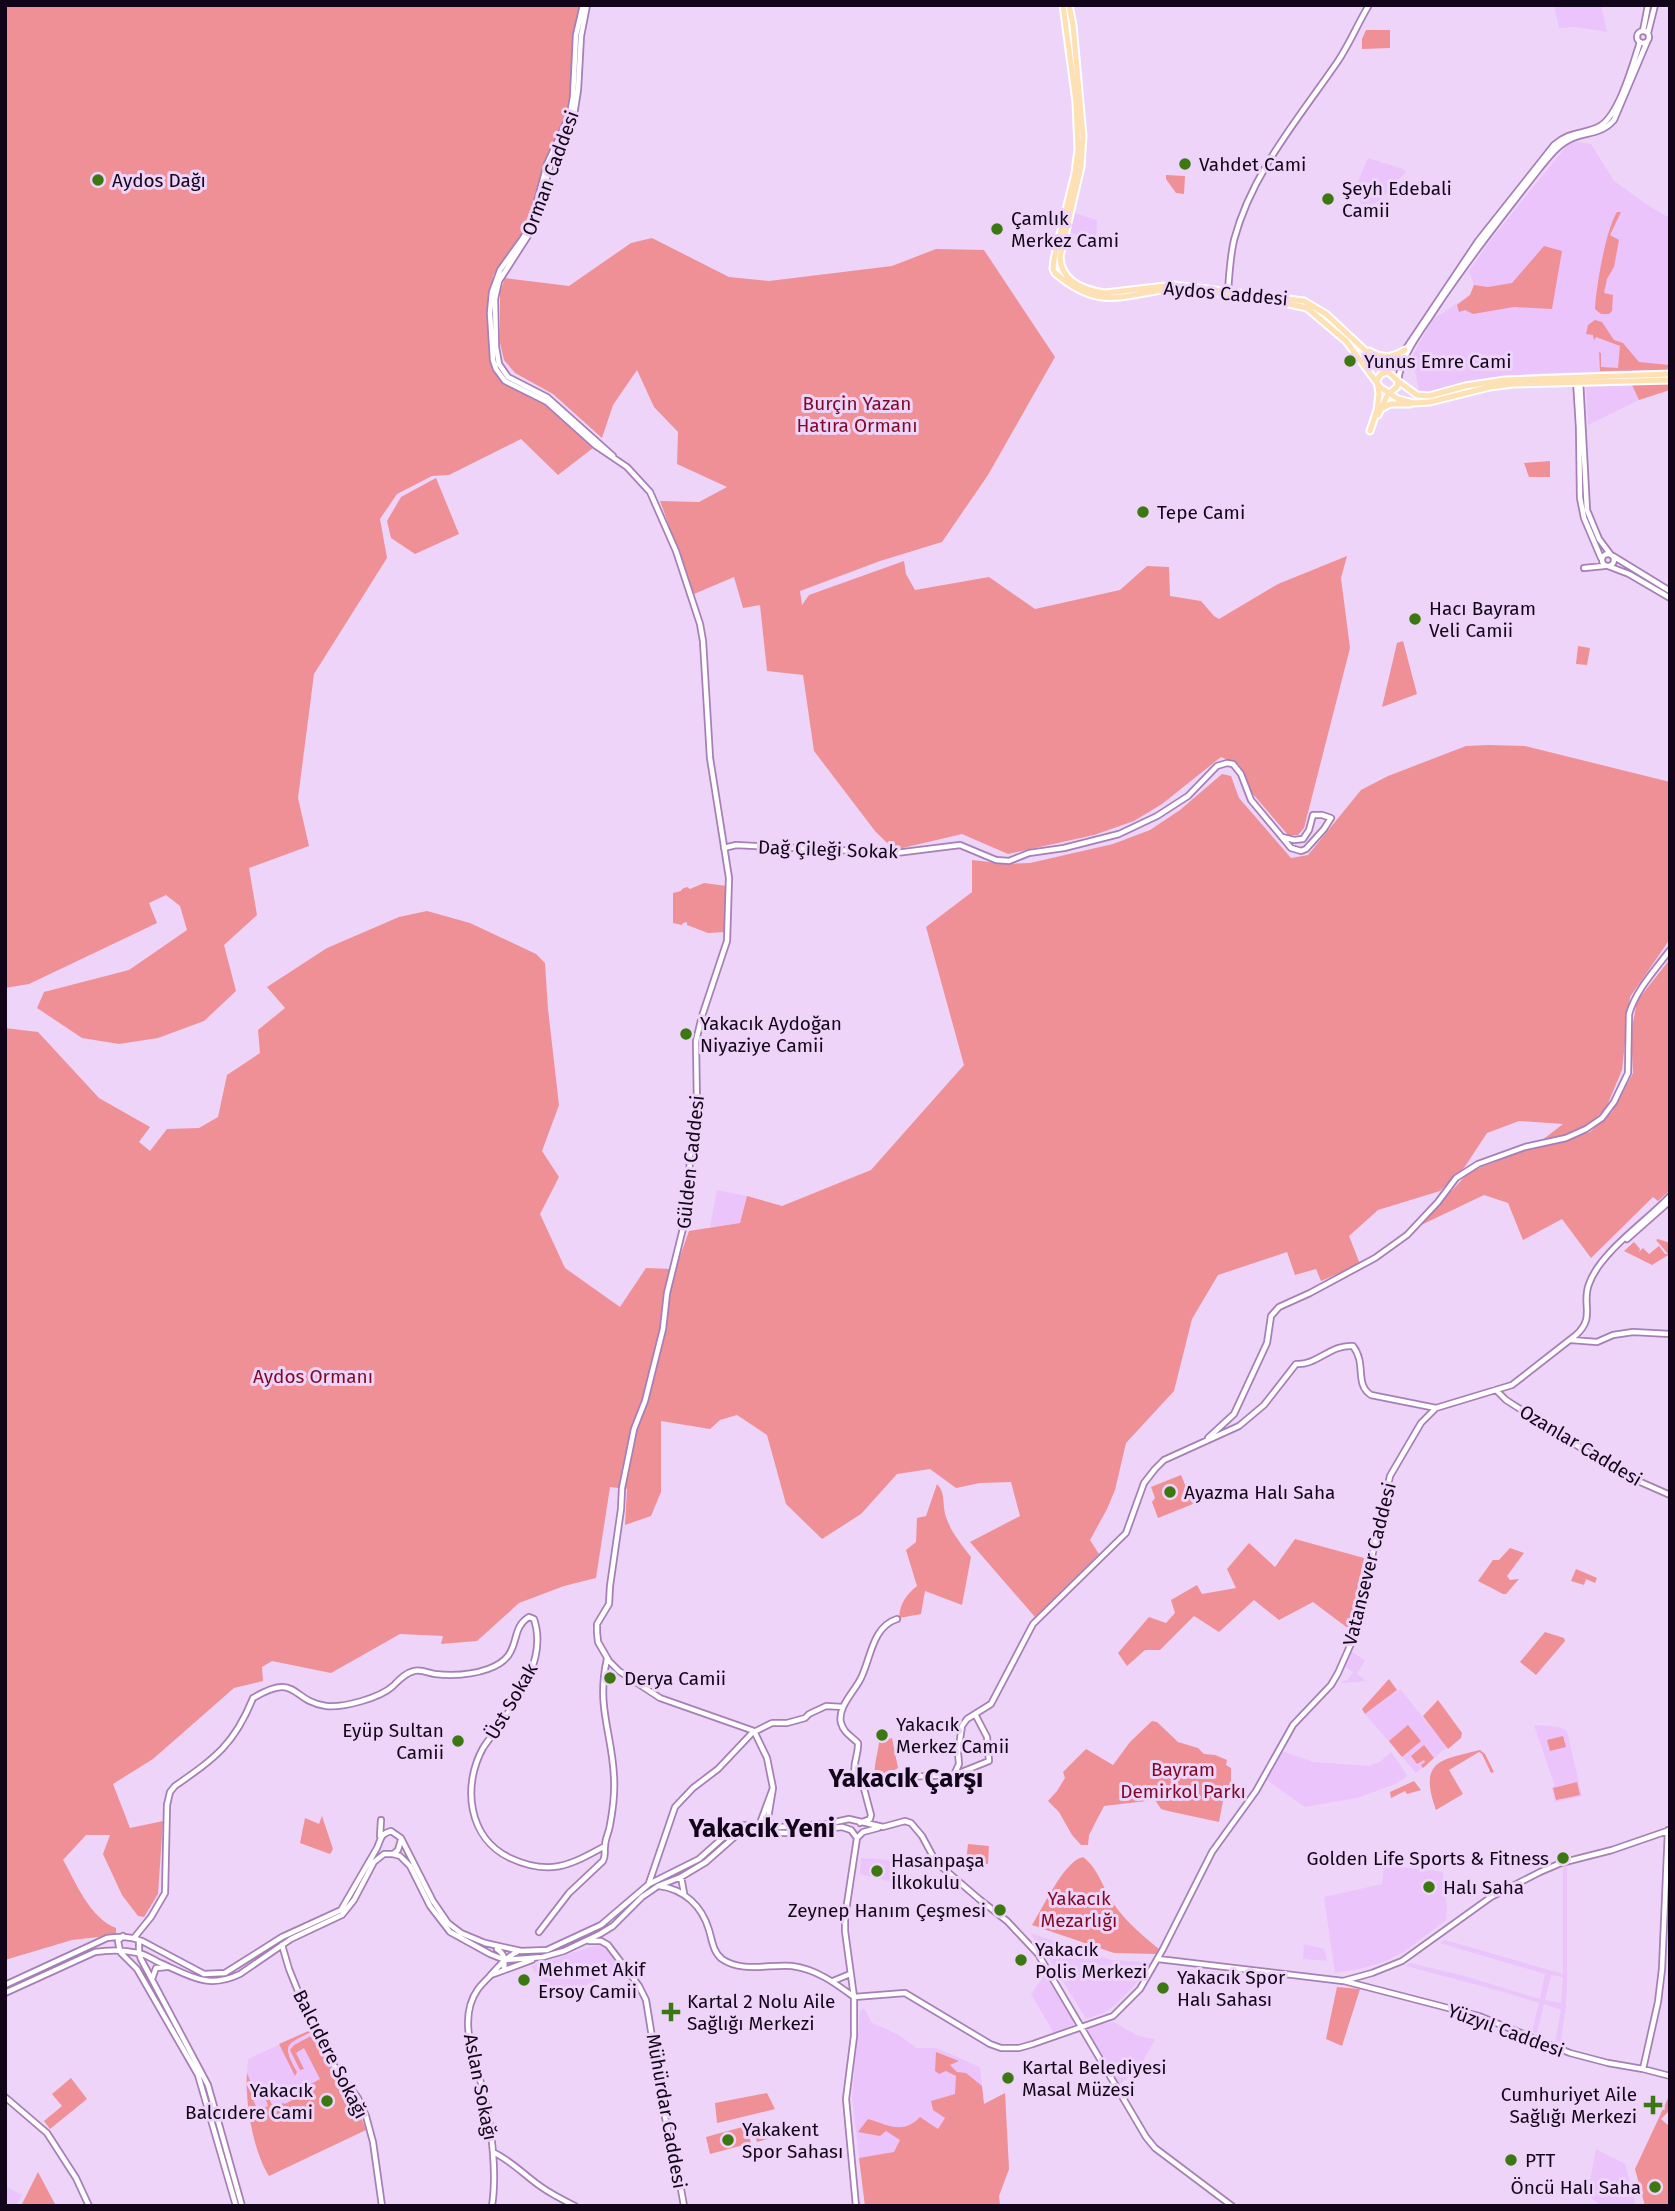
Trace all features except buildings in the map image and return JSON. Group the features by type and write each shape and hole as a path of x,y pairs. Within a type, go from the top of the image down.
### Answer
{"main road":[{"name":"Aydos Caddesi","path":"1066,5 1073,24 1083,136 1081,167 1057,268 1073,288 1101,298 1168,289 1292,299 1310,304 1326,314 1388,372"},
{"name":"Aydos Caddesi","path":"1228,292 1307,308 1346,341 1377,384"},
{"path":"1361,346 1385,358 1405,350"},
{"path":"1398,381 1395,390 1388,394 1370,430 1377,410 1378,377 1388,372 1411,392 1429,396 1465,386 1505,380 1670,374"},
{"path":"1381,410 1390,404 1430,402 1491,387 1670,380"},
{"path":"1377,384 1388,394 1414,403"}],"street":[{"name":"Orman Caddesi","path":"585,5 574,105 567,132 550,166 533,228 499,282 495,305 496,347 499,364 508,376 551,399 614,457"},
{"path":"1228,292 1234,241 1263,172 1289,129 1340,58 1369,5"},
{"path":"1645,32 1648,5"},
{"path":"1388,372 1478,241 1555,147 1577,134 1598,127 1618,108 1640,42 1637,36 1645,32 1655,5"},
{"path":"1577,134 1595,133 1610,125 1650,37 1645,32"},
{"path":"1640,42 1647,42"},
{"path":"1595,133 1598,127"},
{"path":"1398,381 1399,369 1447,292 1555,147"},
{"path":"1578,376 1580,498 1584,518 1601,559 1607,566 1629,574 1670,598"},
{"path":"1578,383 1587,510 1599,540 1612,555 1670,591"},
{"name":"Gülden Caddesi","path":"607,1658 598,1642 597,1625 611,1596 625,1470 663,1329 667,1293 688,1208 690,1155 697,1107 696,1041 727,941 730,890 710,758 709,716 700,624 669,530 654,499 634,474 614,457"},
{"path":"1605,554 1612,555 1614,562 1607,566 1584,568 1605,554"},
{"name":"Dağ Çileği Sokak","path":"724,848 736,845 896,853 960,845 996,860 1009,861 1029,853 1064,848 1119,834 1157,816 1188,796 1217,766 1227,763 1233,764 1241,774 1251,800 1282,838"},
{"path":"1313,815 1331,818 1311,845 1301,850 1291,848 1282,838 1303,839 1307,835 1313,815"},
{"path":"1311,824 1314,831 1322,832"},
{"path":"1202,1443 1234,1414 1267,1343 1271,1316 1279,1307 1364,1264 1407,1235 1456,1178 1478,1164 1525,1147 1566,1138 1602,1118 1614,1102 1628,1073 1631,1007 1641,988 1670,950"},
{"path":"954,1775 959,1764 962,1726 967,1719 991,1704 1033,1624 1126,1533 1144,1483 1154,1469 1169,1457 1227,1433 1250,1417 1264,1405 1296,1364 1306,1363 1344,1345 1353,1346 1360,1356 1361,1383 1364,1390 1371,1395 1436,1408 1512,1385 1570,1340 1586,1324 1589,1282 1602,1262 1670,1196"},
{"path":"1615,1248 1670,1201"},
{"path":"1570,1340 1597,1342 1613,1335 1633,1332 1670,1334"},
{"name":"Ozanlar Caddesi","path":"1496,1390 1506,1400 1620,1473 1670,1495"},
{"name":"Vatansever Caddesi","path":"854,1997 905,1993 990,2044 1001,2048 1019,2048 1113,2016 1140,1989 1212,1852 1256,1791 1293,1725 1331,1685 1338,1673 1354,1637 1390,1476 1421,1423 1436,1408"},
{"name":"Üst Sokak","path":"136,1939 165,1893 167,1805 170,1792 221,1752 246,1716 253,1698 278,1685 323,1706 336,1707 369,1699 392,1688 398,1679 414,1671 464,1676 489,1669 505,1662 513,1651 521,1623 529,1617 534,1619 537,1630 535,1664 483,1748 473,1775 472,1809 481,1834 497,1852 543,1869 560,1867 605,1846"},
{"path":"491,1975 584,1941 613,1926 652,1890 706,1862 740,1832 788,1833 849,1829 871,1816 862,1781 855,1777 854,1762 858,1744 846,1734 841,1721 843,1707 866,1668 867,1657 876,1639 891,1621 897,1619"},
{"path":"607,1658 619,1671 660,1698 754,1731 767,1758 773,1788 768,1818 773,1827"},
{"path":"539,1932 569,1893 603,1861 606,1854 605,1846 614,1798 613,1760 602,1700 602,1680 607,1658"},
{"path":"652,1890 649,1884 676,1807 693,1788 718,1769 754,1731 772,1723 787,1723 805,1718 826,1706 843,1707"},
{"path":"903,1777 954,1775 989,1761 987,1737 975,1714"},
{"path":"759,1826 773,1788"},
{"path":"5,1985 107,1938 123,1936 136,1939 204,1974 225,1973 282,1937 341,1910 378,1846 381,1819 386,1828 401,1838 444,1919 461,1933 491,1945 521,1951 547,1950 586,1933 612,1917 649,1884 698,1859 735,1827 826,1824 847,1820 883,1827"},
{"path":"847,1820 849,1829 857,1838"},
{"path":"856,2206 846,2099 854,2036 854,1997 845,1917 857,1838 863,1832 905,1821 911,1823 922,1836 936,1862 943,1869 1007,1921 1029,1943 1046,1966 1155,2148 1232,2206"},
{"path":"1343,1981 1402,1961 1491,1897 1540,1872 1669,1830 1662,1969 1658,2002 1643,2069"},
{"path":"380,1838 391,1831"},
{"path":"5,1993 95,1952 139,1953 201,1981 217,1982 240,1974 282,1945 342,1915 354,1900 374,1862 398,1850 401,1838"},
{"path":"378,1846 390,1854 400,1856 410,1866 430,1906 450,1932 505,1960 543,1957"},
{"path":"681,1877 684,1894 705,1918 713,1947 720,1958 742,1966 792,1966 810,1971 833,1981 854,1997"},
{"path":"658,1886 684,1894"},
{"path":"584,1941 601,1941 608,1945 613,1926"},
{"path":"123,1936 118,1941 120,1952 137,1969 198,2075 236,2206"},
{"path":"136,1939 139,1953 153,1982 208,2085 242,2206"},
{"name":"Balcıdere Sokağı","path":"282,1945 302,2001 333,2064 354,2092 366,2116 373,2142 382,2206"},
{"path":"491,1945 503,1953 504,1969"},
{"name":"Mühürdar Caddesi","path":"608,1945 639,1986 646,2000 664,2117 684,2206"},
{"name":"Aslan Sokağı","path":"492,2206 493,2152 468,2021 477,1990 509,1956 521,1951"},
{"path":"490,1954 495,1968 491,1975"},
{"name":"Yüzyıl Caddesi","path":"1158,1959 1343,1981 1479,2016 1570,2053 1670,2076"},
{"path":"153,1982 156,1968 172,1968"},
{"path":"833,1981 850,1974"},
{"path":"7,2101 40,2126 53,2140 89,2206"},
{"path":"493,2152 552,2194 575,2206"}],"shaded area":[{"path":"1554,5 1601,5 1607,32 1576,27 1559,28"},
{"path":"1573,141 1591,144 1614,181 1670,218 1670,370 1542,373 1488,378 1432,392 1419,391 1412,356 1433,319 1470,295 1474,285 1469,271 1493,237"},
{"path":"1368,158 1406,172 1380,200 1363,211 1356,186"},
{"path":"1071,212 1097,220 1096,243 1067,231"},
{"path":"1632,385 1639,400 1588,425 1586,387"},
{"path":"717,1190 747,1196 740,1223 710,1227"},
{"path":"1350,1651 1365,1660 1357,1674 1366,1681 1343,1683 1353,1672 1344,1666"},
{"path":"1400,1689 1447,1747 1416,1773 1365,1714"},
{"path":"1534,1725 1559,1727 1567,1731 1582,1796 1555,1802 1552,1787 1555,1786"},
{"path":"1282,1751 1313,1762 1369,1766 1380,1762 1391,1752 1407,1775 1395,1784 1360,1797 1305,1807 1267,1780"},
{"name":"Hasanpaşa İlkokulu","path":"861,1858 889,1860 896,1883 860,1874"},
{"path":"1384,1865 1443,1872 1446,1920 1405,1951 1386,1961 1335,1973 1324,1897 1382,1884"},
{"path":"1567,1867 1567,1982 1560,2047 1555,2043 1561,2010 1544,2004 1537,2033 1532,2032 1539,2003 1406,1966 1410,1963 1461,1975 1540,1999 1545,1974 1440,1943 1445,1940 1563,1974 1563,1868","holes":["1551,1975 1563,1977 1561,2003 1545,2000"]},
{"path":"1030,1933 1112,1960 1148,1962 1150,1965 1116,2004 1105,2012 1086,2019"},
{"path":"600,1944 606,1948 620,1969 554,2000 531,1966"},
{"path":"1304,1944 1324,1949 1327,1961 1303,1959"},
{"path":"1045,1974 1074,2022 1073,2025 1054,2033 1031,1994"},
{"path":"864,2008 872,2023 899,2035 916,2048 936,2048 980,2067 984,2104 1005,2093 1009,2169 999,2196 1000,2206 865,2206 852,2098 860,2011"},
{"path":"1114,2022 1138,2036 1155,2039 1140,2067 1119,2085 1086,2027"},
{"path":"313,2029 342,2082 269,2119 250,2113 246,2088 248,2059"},
{"path":"1596,2149 1625,2164 1636,2206 1602,2206 1593,2200 1588,2192"},
{"path":"5,2186 22,2195 16,2206 5,2206"}],"green space":[{"path":"5,5 580,5 574,29 571,95 567,113 544,162 528,224 493,276 489,332 494,363 507,380 542,399 593,448 558,475 521,439 449,475 432,476 397,494 380,519 387,558 314,674 298,798 309,846 249,868 257,915 224,945 236,991 204,1021 158,1038 119,1044 82,1038 37,1008 44,992 129,970 187,930 180,906 166,895 149,903 157,923 29,984 5,988"},
{"path":"1366,30 1390,30 1390,48 1362,49"},
{"path":"1166,175 1185,176 1184,194 1176,193"},
{"path":"1617,212 1621,212 1610,235 1619,240 1614,267 1607,279 1604,293 1613,295 1612,311 1609,314 1601,314 1595,309 1597,287 1605,244"},
{"name":"Burçin Yazan Hatıra Ormanı","path":"652,238 729,277 769,281 892,266 936,249 984,250 1055,357 988,475 942,542 880,561 800,591 802,605 809,595 904,561 906,574 915,590 989,577 1035,609 1120,590 1147,566 1169,567 1170,596 1201,601 1219,619 1278,584 1347,556 1341,578 1350,648 1304,828 1298,835 1288,835 1252,793 1239,765 1221,757 1162,804 1134,821 1094,835 1008,854 962,834 894,850 875,831 814,751 803,675 767,671 760,605 743,608 734,577 694,594 660,501 699,502 727,487 677,464 678,432 654,407 637,370 613,405 602,438 553,394 515,373 504,360 500,343 500,292 505,278 569,286 631,243"},
{"path":"1544,246 1562,251 1552,309 1514,307 1473,314 1465,310 1459,312 1457,305 1470,295 1474,285 1488,287 1512,283"},
{"path":"1595,320 1602,322 1614,340 1623,343 1639,362 1669,365 1670,370 1600,371 1599,352 1601,367 1618,368 1620,346 1596,337 1594,340 1593,335 1586,334 1588,325"},
{"path":"1670,383 1670,390 1639,400 1632,385"},
{"path":"1550,461 1550,477 1529,477 1524,463"},
{"path":"436,478 459,534 415,554 391,538 387,521 401,497"},
{"path":"1403,641 1417,694 1382,707 1397,643"},
{"path":"1578,646 1590,648 1587,665 1576,664"},
{"name":"Aydos Ormanı","path":"1466,746 1525,746 1670,782 1670,939 1630,997 1622,1070 1606,1108 1587,1127 1565,1136 1541,1141 1563,1124 1519,1121 1487,1133 1464,1168 1440,1191 1378,1210 1349,1236 1360,1264 1321,1281 1316,1269 1295,1275 1287,1252 1218,1275 1192,1319 1174,1391 1126,1443 1115,1490 1090,1540 1099,1554 1035,1617 970,1542 1020,1516 1011,1482 980,1483 956,1488 930,1469 897,1474 861,1514 822,1539 786,1504 767,1435 737,1415 720,1420 710,1429 661,1421 661,1492 651,1516 625,1525 627,1489 610,1487 596,1578 564,1586 519,1603 477,1641 441,1644 443,1636 400,1634 331,1673 272,1661 262,1667 263,1681 234,1688 153,1759 113,1784 130,1828 163,1821 158,1894 144,1917 138,1916 122,1895 103,1854 110,1835 86,1835 63,1860 91,1908 116,1928 116,1935 72,1940 5,1960 5,1028 38,1032 99,1098 150,1127 139,1142 150,1151 167,1129 199,1128 218,1117 227,1075 260,1053 258,1030 285,1008 267,987 327,948 399,917 427,911 470,923 536,954 545,963 559,1105 542,1151 559,1177 540,1214 565,1268 620,1307 646,1268 672,1269 679,1259 689,1231 740,1223 747,1196 782,1206 871,1170 964,1065 926,927 972,892 972,860 1006,864 1030,863 1113,844 1150,830 1180,810 1222,774 1231,776 1239,798 1291,858 1308,855 1361,790 1388,776"},
{"path":"704,883 727,886 725,932 708,933 687,925 687,922 682,925 673,923 673,893"},
{"path":"1670,959 1670,1190 1658,1201 1653,1197 1591,1258 1562,1219 1523,1240 1508,1203 1484,1195 1419,1226 1469,1172 1521,1152 1590,1132 1612,1112 1633,1073 1631,1033 1637,1001"},
{"path":"1656,1240 1670,1243 1670,1254 1652,1265 1624,1251 1634,1242 1640,1249 1639,1252 1643,1248 1649,1254 1659,1246 1668,1254"},
{"name":"Ayazma Halı Saha","path":"1181,1475 1193,1504 1158,1518 1152,1502 1155,1498 1151,1487"},
{"path":"937,1484 942,1491 948,1522 971,1557 962,1605 925,1591 921,1614 899,1618 904,1600 917,1586 906,1550 916,1542 917,1518 926,1516"},
{"path":"1295,1539 1364,1558 1349,1629 1313,1602 1279,1620 1254,1600 1219,1632 1194,1616 1160,1650 1145,1650 1127,1666 1118,1653 1149,1617 1166,1623 1175,1613 1171,1600 1197,1585 1202,1594 1236,1588 1227,1569 1249,1543 1275,1567"},
{"path":"1510,1548 1524,1553 1507,1576 1510,1580 1519,1579 1503,1594 1478,1581 1493,1560 1499,1560"},
{"path":"1576,1569 1597,1578 1595,1583 1586,1579 1584,1585 1571,1581"},
{"path":"1545,1632 1564,1638 1565,1641 1536,1675 1520,1662"},
{"path":"1389,1679 1397,1690 1365,1714 1362,1709"},
{"path":"1438,1700 1462,1733 1461,1738 1448,1749 1423,1716"},
{"name":"Bayram Demirkol Parkı","path":"1152,1721 1157,1722 1178,1742 1198,1748 1204,1754 1227,1760 1226,1765 1231,1768 1231,1781 1219,1822 1161,1809 1155,1800 1104,1806 1089,1835 1088,1845 1081,1845 1059,1812 1048,1801 1065,1778 1063,1772 1086,1749 1113,1765 1130,1742"},
{"path":"1408,1725 1421,1741 1402,1757 1389,1741"},
{"path":"1563,1736 1566,1747 1550,1751 1547,1740"},
{"path":"892,1738 898,1768 876,1781 875,1766 879,1742"},
{"path":"1424,1745 1434,1758 1423,1768 1421,1765 1424,1760 1417,1764 1411,1756"},
{"path":"1480,1750 1494,1772 1491,1773 1479,1752 1449,1770 1463,1794 1436,1810 1430,1781 1437,1765 1444,1760"},
{"path":"1414,1781 1421,1790 1407,1794 1405,1791 1391,1798 1390,1792"},
{"path":"1577,1782 1580,1795 1556,1800 1553,1788"},
{"path":"322,1816 333,1849 330,1854 300,1843 305,1818 319,1824"},
{"path":"968,1844 989,1846 988,1864 966,1862"},
{"name":"Yakacık Mezarlığı","path":"1083,1857 1093,1867 1123,1916 1159,1949 1156,1954 1114,1953 1032,1925 1061,1876 1076,1860"},
{"path":"1337,1987 1360,1989 1342,2046 1326,2039"},
{"path":"313,2029 289,2046 289,2055 297,2072 295,2076 279,2044"},
{"path":"315,2034 326,2057 355,2100 366,2130 269,2176 263,2166 251,2126 247,2073 256,2096 252,2098 258,2110 268,2106 263,2091 275,2107 300,2096 298,2091 320,2079 304,2048 296,2053 304,2069 300,2070 290,2050"},
{"path":"936,2052 959,2061 950,2065 982,2086 984,2104 1005,2093 1009,2169 999,2196 1000,2206 865,2206 859,2158 894,2152 900,2140 886,2131 880,2136 858,2132 868,2119 901,2127 908,2126 920,2117 938,2129 945,2118 933,2110 931,2101 955,2094 956,2076 946,2071 939,2074 935,2071"},
{"path":"71,2078 87,2099 50,2129 44,2121 62,2106 52,2094"},
{"path":"767,2093 775,2109 717,2123 715,2103"},
{"path":"1670,2094 1670,2110 1661,2119 1670,2127 1670,2206 1645,2206 1635,2169"},
{"path":"766,2122 771,2138 757,2142 752,2125"},
{"name":"Yakakent Spor Sahası","path":"746,2126 751,2143 710,2154 706,2137"},
{"path":"38,2172 56,2206 21,2206"}],"place":[{"name":"Vahdet Cami","path":"1185,164"},
{"name":"Aydos Dağı","path":"98,180"},
{"name":"Şeyh Edebali Camii","path":"1328,199"},
{"name":"Çamlık Merkez Cami","path":"997,229"},
{"name":"Yunus Emre Cami","path":"1350,361"},
{"name":"Tepe Cami","path":"1143,512"},
{"name":"Hacı Bayram Veli Camii","path":"1415,619"},
{"name":"Yakacık Aydoğan Niyaziye Camii","path":"686,1034"},
{"name":"Ayazma Halı Saha","path":"1170,1492"},
{"name":"Derya Camii","path":"610,1678"},
{"name":"Yakacık Merkez Camii","path":"882,1735"},
{"name":"Eyüp Sultan Camii","path":"458,1741"},
{"name":"Golden Life Sports & Fitness","path":"1563,1858"},
{"name":"Hasanpaşa İlkokulu","path":"877,1871"},
{"name":"Halı Saha","path":"1429,1887"},
{"name":"Zeynep Hanım Çeşmesi","path":"1000,1910"},
{"name":"Yakacık Polis Merkezi","path":"1021,1960"},
{"name":"Mehmet Akif Ersoy Camii","path":"524,1980"},
{"name":"Yakacık Spor Halı Sahası","path":"1163,1988"},
{"name":"Kartal 2 Nolu Aile Sağlığı Merkezi","path":"671,2012"},
{"name":"Kartal Belediyesi Masal Müzesi","path":"1008,2078"},
{"name":"Yakacık Balcıdere Cami","path":"327,2101"},
{"name":"Cumhuriyet Aile Sağlığı Merkezi","path":"1653,2105"},
{"name":"Yakakent Spor Sahası","path":"728,2140"},
{"name":"PTT","path":"1511,2160"},
{"name":"Öncü Halı Saha","path":"1655,2187"}],"district":[{"name":"Yakacık Çarşı","path":"906,1778"},
{"name":"Yakacık Yeni","path":"762,1828"}]}
